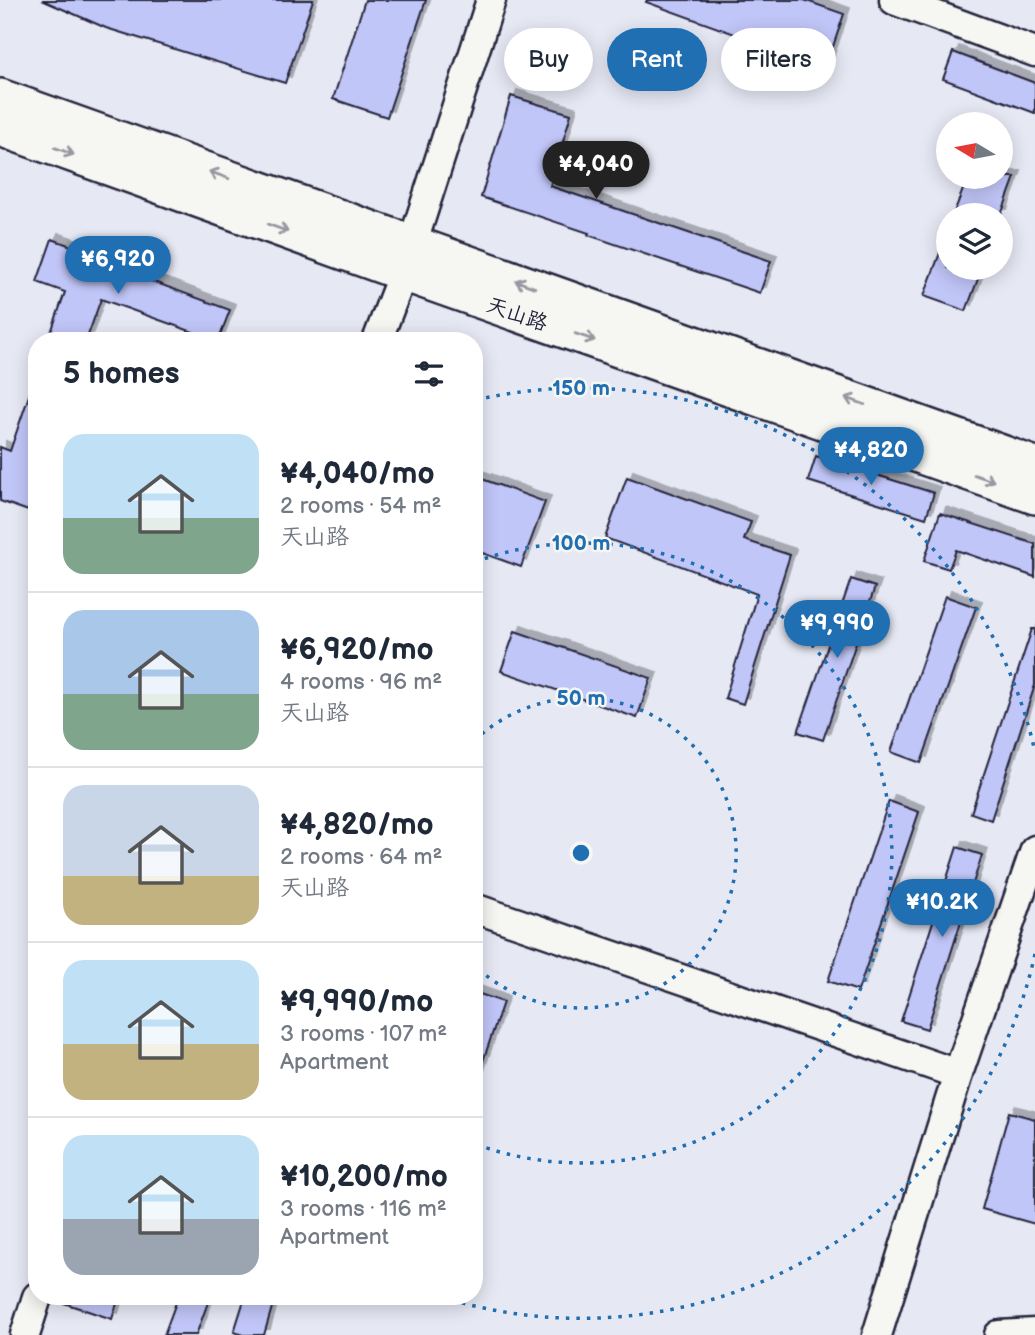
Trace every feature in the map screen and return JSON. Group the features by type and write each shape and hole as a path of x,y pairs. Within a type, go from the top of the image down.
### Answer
{"main road":[{"name":"天山路","path":"0,97 407,258 1035,496"},
{"name":"天山路","path":"0,128 407,258 1035,465"}],"street":[{"path":"380,332 491,0"},
{"path":"894,0 1035,52"},
{"path":"877,1335 958,1074 1035,850"},
{"path":"483,911 958,1074"},
{"path":"24,1335 34,1305"}],"building":[{"path":"42,0 313,0 285,83 106,28"},
{"path":"365,0 426,0 387,117 333,99"},
{"path":"804,0 844,14 836,38 836,28 721,29 646,2"},
{"path":"953,52 1035,83 1035,113 943,79"},
{"path":"511,96 571,114 550,186 771,261 760,293 481,197"},
{"path":"963,189 1011,189 1005,203 958,203"},
{"path":"52,239 99,256 97,261 230,310 221,332 193,332 101,299 89,332 51,332 65,292 37,282"},
{"path":"936,264 936,280 978,280 966,311 924,296"},
{"path":"28,398 28,511 0,501 0,447 10,451"},
{"path":"816,456 934,493 926,518 808,481"},
{"path":"627,477 751,522 744,540 790,555 743,704 725,698 757,594 605,538"},
{"path":"483,479 545,502 521,567 483,553"},
{"path":"940,513 1035,544 1035,577 956,550 949,569 924,561"},
{"path":"851,579 875,587 823,740 798,732"},
{"path":"945,596 976,607 921,763 891,752"},
{"path":"1032,629 1035,629 1035,685 991,820 971,813"},
{"path":"515,631 651,678 637,718 501,671"},
{"path":"889,801 919,812 858,991 828,981"},
{"path":"957,847 982,855 927,1029 901,1021"},
{"path":"483,995 503,1002 483,1061"},
{"path":"1009,1112 1035,1119 1035,1224 982,1209"},
{"path":"70,1305 116,1305 112,1319"},
{"path":"175,1305 207,1305 196,1335 164,1335"},
{"path":"242,1305 273,1305 264,1335 234,1332"}]}
